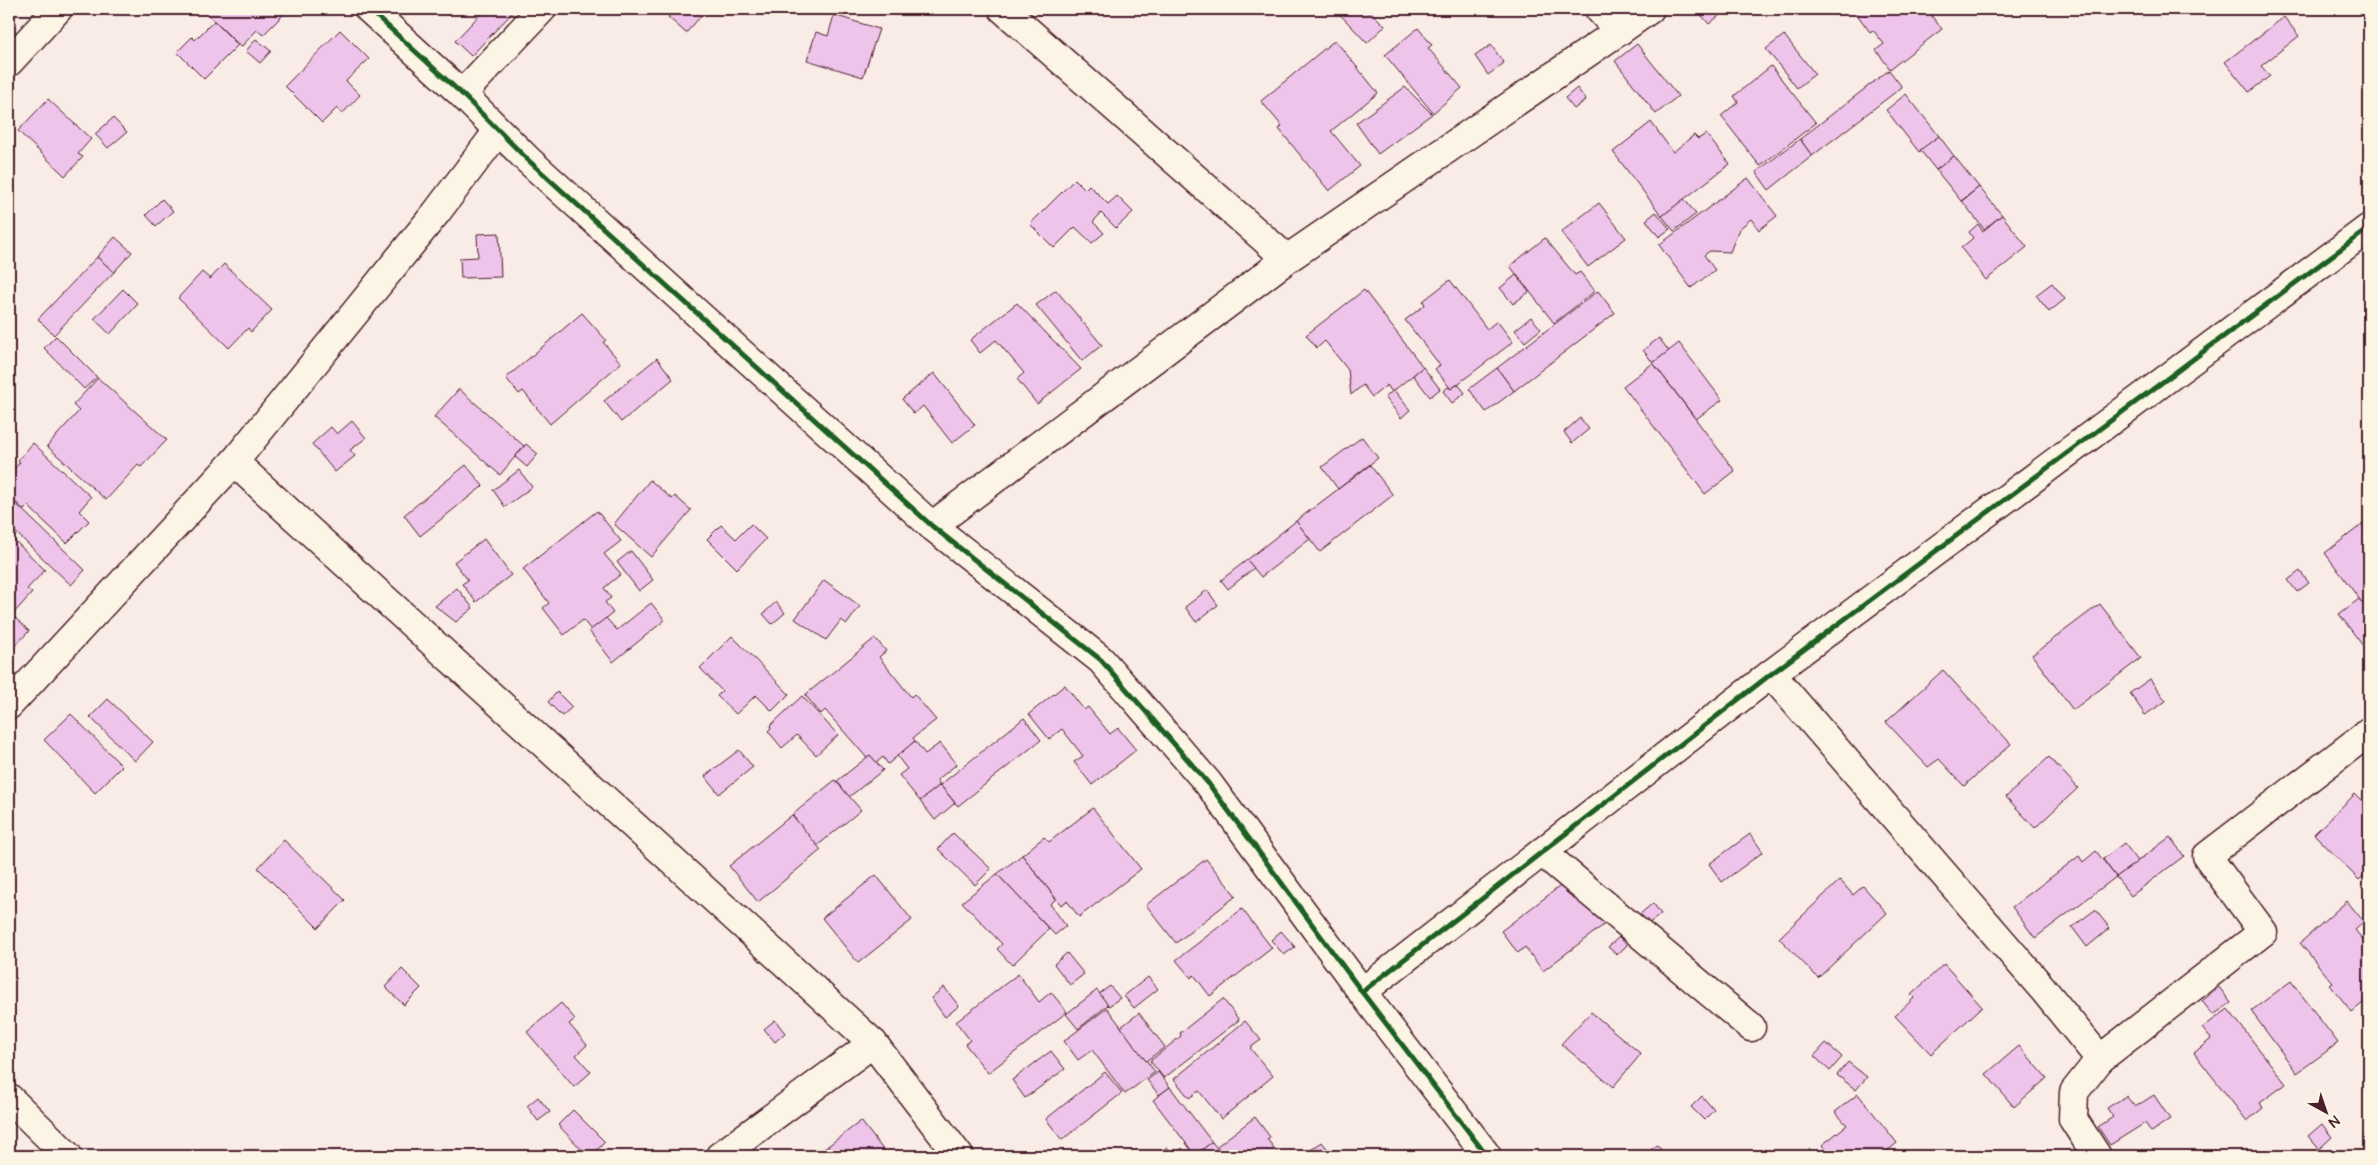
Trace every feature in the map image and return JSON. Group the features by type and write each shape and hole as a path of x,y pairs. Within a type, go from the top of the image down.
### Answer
{"street":[{"path":"9,62 58,9"},
{"path":"370,9 462,94 498,131 932,526 1101,660 1208,783 1362,992 1487,1156"},
{"path":"462,94 542,9"},
{"path":"1003,9 1287,260"},
{"path":"1599,9 1619,31"},
{"path":"932,526 1287,260 1650,9"},
{"path":"9,704 234,462 436,214 498,131"},
{"path":"1362,992 1772,674 2369,228"},
{"path":"234,462 873,1042 959,1156"},
{"path":"1772,674 2044,989 2100,1059"},
{"path":"2097,1156 2073,1119 2074,1092 2100,1059 2263,932 2207,856 2369,732"},
{"path":"1542,852 1751,1027"},
{"path":"720,1156 873,1042"},
{"path":"9,1098 68,1156"}],"building":[{"path":"202,9 281,9 285,13 263,35 257,30 241,47"},
{"path":"485,9 516,9 471,56 455,41"},
{"path":"676,9 692,9 701,16 686,33 668,17"},
{"path":"1335,9 1364,9 1368,13 1370,11 1385,26 1367,43"},
{"path":"1696,9 1725,9 1726,10 1709,24"},
{"path":"1853,9 1926,9 1942,29 1890,69 1876,50 1884,44 1873,30 1870,32"},
{"path":"834,15 879,29 863,77 807,60 816,32 828,36"},
{"path":"2284,17 2299,36 2261,66 2270,76 2249,92 2225,62"},
{"path":"214,21 238,45 204,79 177,52 192,37 195,40"},
{"path":"1418,28 1432,45 1428,48 1462,88 1433,113 1385,55"},
{"path":"340,30 369,59 346,81 360,95 342,114 337,108 322,123 285,86"},
{"path":"1784,35 1815,74 1797,88 1766,49"},
{"path":"256,39 271,51 260,63 246,51"},
{"path":"1335,40 1378,93 1331,131 1360,166 1329,191 1279,129 1282,126 1261,101"},
{"path":"1637,44 1678,96 1656,114 1615,61"},
{"path":"1491,45 1504,63 1488,75 1475,56"},
{"path":"1771,66 1816,123 1760,166 1721,116 1738,102 1734,96"},
{"path":"1889,70 1902,87 1812,156 1800,139"},
{"path":"1405,87 1432,114 1378,154 1356,123"},
{"path":"1577,88 1586,100 1574,109 1565,98"},
{"path":"1906,94 1939,136 1919,152 1886,110"},
{"path":"48,99 91,139 78,154 83,157 65,176 18,131"},
{"path":"113,118 127,132 108,148 95,134"},
{"path":"1651,122 1673,152 1694,135 1698,139 1706,134 1730,164 1662,216 1613,152"},
{"path":"1939,136 1954,156 1936,170 1920,150"},
{"path":"1800,139 1812,156 1769,190 1756,172"},
{"path":"1954,156 1979,187 1961,201 1936,170"},
{"path":"1748,178 1777,216 1759,230 1751,219 1739,229 1730,252 1710,251 1704,255 1715,270 1691,288 1659,245"},
{"path":"1075,179 1085,189 1089,185 1108,204 1117,196 1133,212 1116,228 1101,213 1093,222 1104,233 1092,243 1075,227 1054,248 1030,224"},
{"path":"1979,187 2002,215 1984,229 1962,201"},
{"path":"162,199 173,211 156,226 146,215"},
{"path":"1684,199 1696,214 1674,231 1662,216"},
{"path":"1599,203 1626,238 1588,267 1561,232"},
{"path":"1656,212 1670,229 1659,237 1646,220"},
{"path":"2002,215 2027,247 1986,280 1961,248 1973,238 1969,232 1978,224 1983,231"},
{"path":"499,233 501,277 461,278 460,258 478,257 477,234"},
{"path":"115,237 132,252 114,272 97,257"},
{"path":"1545,238 1575,275 1580,272 1595,291 1554,323 1510,266"},
{"path":"97,257 114,272 54,335 38,319"},
{"path":"224,264 272,310 251,332 248,328 229,348 178,298 202,272 210,279"},
{"path":"1516,275 1529,292 1513,304 1500,288"},
{"path":"1450,280 1487,329 1497,321 1513,342 1451,389 1435,369 1440,365 1405,320 1425,305 1423,301"},
{"path":"2052,283 2065,299 2049,312 2036,295"},
{"path":"123,289 138,304 110,334 94,319"},
{"path":"1056,290 1102,345 1082,361 1036,305"},
{"path":"1364,290 1423,367 1392,392 1387,385 1372,397 1363,385 1351,395 1348,370 1325,341 1317,348 1306,335"},
{"path":"1598,291 1615,313 1514,391 1497,368"},
{"path":"1017,303 1081,369 1037,404 1017,379 1024,373 996,340 980,353 970,340"},
{"path":"582,313 606,340 603,342 621,363 550,424 523,391 519,394 506,378"},
{"path":"1531,317 1541,329 1525,342 1515,330"},
{"path":"56,336 97,377 84,389 44,348"},
{"path":"1659,338 1669,351 1653,363 1643,350"},
{"path":"1679,343 1722,400 1696,419 1653,363"},
{"path":"657,358 673,379 621,422 604,401"},
{"path":"1653,363 1735,471 1705,494 1623,386"},
{"path":"1423,367 1440,389 1430,397 1413,375"},
{"path":"1497,368 1514,391 1486,412 1469,389"},
{"path":"934,373 975,425 952,443 923,406 914,414 902,399"},
{"path":"98,378 167,440 141,467 138,465 106,500 47,446 79,411 73,405"},
{"path":"1458,384 1465,393 1452,403 1443,391 1448,387 1451,389"},
{"path":"459,389 524,446 500,475 434,417"},
{"path":"1394,390 1410,410 1401,418 1385,397"},
{"path":"1580,418 1589,429 1572,443 1564,432"},
{"path":"352,421 366,438 350,450 355,456 335,472 312,444 331,427 337,434"},
{"path":"1362,437 1378,458 1338,489 1322,467"},
{"path":"33,443 91,497 79,511 89,521 67,543 28,506 24,510 9,496 9,475 20,462 18,460"},
{"path":"526,444 538,454 527,467 515,457"},
{"path":"466,465 483,486 420,536 404,515"},
{"path":"1370,465 1393,495 1320,552 1296,521"},
{"path":"519,470 532,487 505,507 493,490"},
{"path":"650,480 672,499 675,496 691,510 651,557 614,524"},
{"path":"9,497 85,570 71,585 9,526"},
{"path":"597,511 621,541 604,554 621,574 604,588 611,598 605,602 613,613 591,630 583,620 564,635 543,608 549,603 523,569"},
{"path":"2369,519 2369,612 2325,553"},
{"path":"1296,521 1310,539 1261,577 1247,560"},
{"path":"751,524 766,539 737,569 707,539 721,525 736,539"},
{"path":"9,535 45,570 27,589 32,593 12,615 9,612"},
{"path":"484,539 511,575 476,602 462,584 468,580 454,562"},
{"path":"631,551 653,580 639,591 617,562"},
{"path":"1247,560 1254,568 1228,589 1221,580"},
{"path":"2300,571 2309,583 2297,592 2288,580"},
{"path":"824,580 860,606 847,624 841,620 826,640 795,619"},
{"path":"457,588 473,608 456,622 435,606"},
{"path":"1207,590 1218,605 1196,622 1185,607"},
{"path":"2359,599 2369,612 2369,654 2339,614"},
{"path":"776,602 785,613 772,624 763,614"},
{"path":"651,603 665,620 613,662 589,631 606,618 617,630"},
{"path":"2100,604 2141,658 2073,710 2032,655"},
{"path":"9,612 29,631 13,648 9,645"},
{"path":"732,636 789,694 772,711 756,695 736,714 717,696 722,691 700,668"},
{"path":"875,638 886,651 879,657 911,697 914,694 936,720 913,738 915,741 888,764 883,757 876,763 870,755 867,758 825,710 821,714 805,695"},
{"path":"1943,670 2011,744 1964,786 1939,759 1928,767 1886,722"},
{"path":"2150,679 2166,701 2145,715 2130,693"},
{"path":"1065,685 1084,710 1088,707 1110,734 1118,728 1136,750 1092,785 1074,762 1083,756 1062,729 1049,739 1029,714"},
{"path":"557,692 572,707 562,716 548,702"},
{"path":"802,696 838,735 816,755 797,735 782,748 768,731 771,728 770,726"},
{"path":"108,699 153,742 135,761 90,717"},
{"path":"71,714 122,766 95,793 44,740"},
{"path":"1024,718 1041,740 958,806 940,785"},
{"path":"915,741 925,754 940,743 957,764 937,780 940,785 920,801 899,775 907,769 897,756"},
{"path":"739,750 753,767 719,794 705,776"},
{"path":"870,755 883,770 849,797 837,781"},
{"path":"2049,757 2078,788 2035,828 2006,797"},
{"path":"835,780 861,810 817,846 792,815"},
{"path":"940,785 955,803 935,820 920,801"},
{"path":"2355,794 2369,808 2369,870 2359,880 2314,834"},
{"path":"1093,808 1141,869 1079,917 1067,901 1061,905 1022,855 1044,837 1049,842"},
{"path":"792,815 821,850 758,902 729,866"},
{"path":"953,833 991,869 975,885 938,849"},
{"path":"1750,834 1763,852 1722,882 1709,864"},
{"path":"2170,837 2184,856 2131,896 2116,877"},
{"path":"284,840 345,900 318,928 258,868"},
{"path":"2124,843 2138,861 2116,877 2103,859"},
{"path":"2096,851 2116,877 2035,938 2012,907 2079,856 2083,862"},
{"path":"1022,855 1056,899 1050,904 1066,926 1055,935 997,874"},
{"path":"1206,859 1236,896 1176,943 1146,905"},
{"path":"997,874 1049,929 1012,965 997,949 1002,944 962,902"},
{"path":"876,875 912,920 858,963 822,918"},
{"path":"1840,880 1853,895 1863,886 1887,913 1818,978 1779,938"},
{"path":"1563,884 1605,924 1543,971 1525,947 1518,953 1501,931"},
{"path":"2347,901 2364,922 2355,930 2369,947 2369,998 2352,1012 2330,985 2333,983 2300,943"},
{"path":"1653,903 1661,914 1647,925 1639,915"},
{"path":"1242,909 1272,948 1210,996 1194,975 1191,978 1176,960"},
{"path":"2095,910 2110,928 2087,947 2072,927"},
{"path":"1281,931 1295,947 1284,955 1271,940"},
{"path":"1619,937 1627,945 1617,955 1608,947"},
{"path":"1067,953 1084,974 1070,985 1054,964"},
{"path":"1944,964 1982,1007 1931,1054 1895,1016 1914,998 1911,995"},
{"path":"402,969 421,988 404,1005 385,987"},
{"path":"1018,974 1039,1002 1051,992 1067,1012 988,1073 965,1044 970,1040 956,1022"},
{"path":"1148,977 1158,989 1134,1008 1124,996"},
{"path":"2291,981 2338,1043 2297,1073 2251,1011"},
{"path":"1110,986 1120,998 1109,1006 1099,994"},
{"path":"944,987 959,1006 945,1017 931,998"},
{"path":"2219,987 2231,1003 2213,1015 2202,1001"},
{"path":"1097,990 1108,1005 1078,1029 1066,1014"},
{"path":"1223,999 1239,1020 1164,1078 1150,1061 1181,1036 1180,1033"},
{"path":"561,1003 575,1019 569,1024 587,1045 576,1055 591,1072 574,1087 527,1032"},
{"path":"1107,1008 1155,1072 1125,1094 1092,1050 1078,1060 1064,1041"},
{"path":"2228,1009 2286,1084 2260,1103 2263,1108 2247,1121 2194,1053 2211,1039 2202,1028"},
{"path":"1591,1012 1641,1054 1613,1087 1561,1044"},
{"path":"1139,1013 1165,1047 1146,1061 1121,1027"},
{"path":"775,1020 785,1033 775,1042 764,1029"},
{"path":"1245,1021 1261,1040 1250,1048 1273,1076 1221,1119 1199,1091 1189,1098 1174,1079"},
{"path":"1826,1043 1842,1057 1830,1071 1814,1056"},
{"path":"2019,1046 2047,1078 2014,1107 1986,1074"},
{"path":"1051,1051 1065,1069 1025,1098 1012,1080"},
{"path":"1848,1062 1867,1077 1856,1090 1837,1075"},
{"path":"1105,1072 1122,1093 1062,1140 1046,1119"},
{"path":"1158,1072 1170,1087 1159,1095 1147,1080"},
{"path":"1170,1087 1212,1142 1195,1155 1153,1100"},
{"path":"1858,1094 1897,1143 1881,1156 1831,1156 1822,1145 1847,1125 1835,1112"},
{"path":"2154,1095 2170,1119 2151,1132 2145,1123 2110,1145 2098,1127 2113,1117 2107,1108 2126,1096 2135,1107"},
{"path":"1702,1096 1714,1110 1704,1120 1691,1107"},
{"path":"538,1097 550,1112 538,1121 527,1106"},
{"path":"573,1110 605,1142 591,1156 588,1156 558,1125"},
{"path":"1255,1117 1270,1137 1267,1139 1279,1154 1276,1156 1225,1156 1217,1146"},
{"path":"861,1121 888,1156 823,1156 820,1152"},
{"path":"2322,1124 2332,1137 2319,1149 2308,1136"},
{"path":"1212,1142 1223,1156 1193,1156 1195,1155"},
{"path":"1322,1142 1333,1156 1302,1156"},
{"path":"1657,1145 1666,1155 1669,1153 1671,1156 1643,1156"},
{"path":"1167,1147 1175,1156 1155,1156"},
{"path":"1182,1148 1189,1156 1174,1155"}],"cycle path":[{"path":"369,9 462,94 528,160 932,526 1101,660 1208,783 1362,992 1487,1156"},
{"path":"1362,992 1771,674 2369,228"}]}
